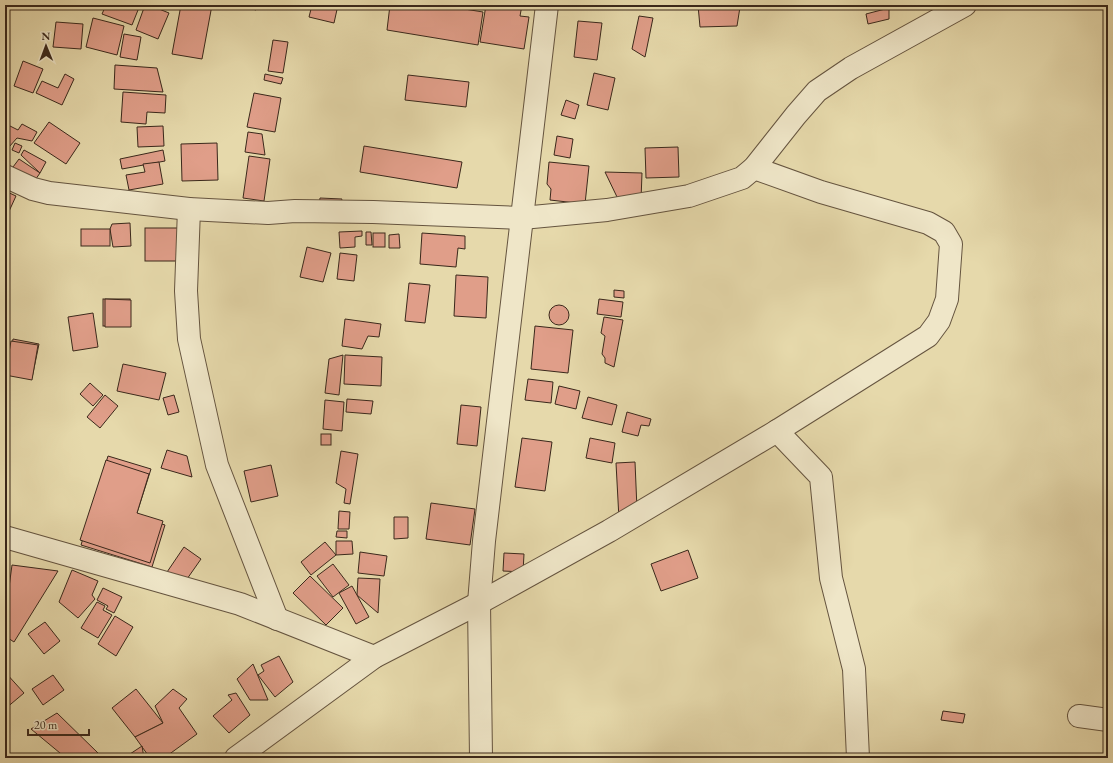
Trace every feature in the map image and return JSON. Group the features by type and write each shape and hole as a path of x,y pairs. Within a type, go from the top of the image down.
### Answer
{"street":[{"path":"481,758 479,603 484,541 547,5"},
{"path":"5,176 33,189 49,193 189,209 268,213 295,211 366,212 522,218 608,210 689,196 742,178 754,168 817,91 851,68 965,5"},
{"path":"236,758 374,657 479,603 609,531 777,431 928,336 940,321 947,299 951,244 944,232 928,223 821,192 754,168"},
{"path":"189,209 186,291 189,339 217,464 277,618"},
{"path":"777,431 821,477 831,578 854,668 858,758"},
{"path":"5,537 240,604 374,657"},
{"path":"1079,716 1108,720"}],"building":[{"path":"106,5 140,5 132,25 102,14"},
{"path":"145,5 149,5 169,13 158,39 136,30"},
{"path":"181,5 212,5 202,59 172,54"},
{"path":"238,5 257,5 256,10"},
{"path":"312,5 338,5 334,23 309,17"},
{"path":"390,5 440,5 483,12 478,45 387,30"},
{"path":"486,5 522,5 520,16 529,17 524,49 480,42"},
{"path":"698,5 731,5 740,7 737,26 700,27"},
{"path":"889,8 889,19 868,24 866,14"},
{"path":"639,16 653,18 645,57 632,49"},
{"path":"93,18 124,26 117,55 86,47"},
{"path":"578,21 602,23 597,60 574,57"},
{"path":"56,22 83,24 81,49 53,47"},
{"path":"124,34 141,37 137,60 120,57"},
{"path":"273,40 288,42 283,73 268,71"},
{"path":"23,61 43,69 33,93 14,86"},
{"path":"115,65 157,68 163,92 114,89"},
{"path":"594,73 615,78 608,110 587,105"},
{"path":"65,74 74,79 62,105 36,93 42,81 58,88"},
{"path":"265,74 283,78 281,84 264,80"},
{"path":"408,75 469,82 466,107 405,100"},
{"path":"123,92 166,95 165,113 147,112 146,124 121,122"},
{"path":"254,93 281,98 275,132 247,127"},
{"path":"566,100 579,105 575,119 561,115"},
{"path":"49,122 80,143 66,164 34,143"},
{"path":"22,124 37,132 32,141 17,138 9,147 6,144 8,140 5,137 5,132 8,125 18,130"},
{"path":"163,126 164,146 138,147 137,127"},
{"path":"248,132 262,134 265,155 245,152"},
{"path":"557,136 573,139 570,158 554,155"},
{"path":"15,143 22,146 19,153 12,150"},
{"path":"217,143 218,180 182,181 181,144"},
{"path":"364,146 462,162 457,188 360,172"},
{"path":"678,147 679,177 646,178 645,148"},
{"path":"24,150 46,162 40,173 21,155"},
{"path":"163,150 165,161 122,169 120,159"},
{"path":"249,156 270,159 264,201 243,198"},
{"path":"19,159 40,173 31,186 10,171"},
{"path":"159,162 163,184 129,190 126,175 145,172 143,164"},
{"path":"549,162 589,166 585,204 550,200 551,189 547,184"},
{"path":"605,172 642,173 641,200 618,199"},
{"path":"5,191 16,196 5,220"},
{"path":"320,198 342,199 339,208 319,206"},
{"path":"130,223 131,246 113,247 110,229 112,224"},
{"path":"145,228 182,228 182,261 145,261"},
{"path":"81,229 110,229 110,246 81,246"},
{"path":"362,231 362,236 355,237 355,247 340,248 339,232"},
{"path":"366,232 371,232 372,245 366,245"},
{"path":"373,233 385,233 385,247 373,247"},
{"path":"422,233 465,236 465,249 458,248 456,267 420,264"},
{"path":"399,234 400,248 389,248 389,235"},
{"path":"307,247 331,253 323,282 300,277"},
{"path":"340,253 357,255 354,281 337,279"},
{"path":"456,275 488,277 486,318 454,316"},
{"path":"409,283 430,285 425,323 405,321"},
{"path":"614,290 624,291 624,298 614,297"},
{"path":"103,299 130,299 130,326 103,326"},
{"path":"105,299 131,300 131,327 105,327"},
{"path":"599,299 623,302 621,317 597,314"},
{"path":"559,305 566,308 569,315 566,322 559,325 552,322 549,315 552,308"},
{"path":"93,313 98,347 73,351 68,317"},
{"path":"604,317 623,320 614,367 605,363 605,358 602,354 605,336 601,333"},
{"path":"345,319 381,324 379,337 368,336 362,349 342,346"},
{"path":"535,326 573,330 568,373 531,369"},
{"path":"13,339 39,344 32,378 7,374"},
{"path":"11,341 38,345 32,380 5,375"},
{"path":"343,355 339,395 325,393 329,359"},
{"path":"345,355 382,357 381,386 344,384"},
{"path":"123,364 166,373 159,400 117,391"},
{"path":"528,379 553,382 551,403 525,400"},
{"path":"90,383 103,395 93,406 80,394"},
{"path":"559,386 580,391 576,409 555,404"},
{"path":"105,395 118,406 100,428 87,417"},
{"path":"174,395 179,412 168,415 163,398"},
{"path":"588,397 617,405 612,425 582,418"},
{"path":"347,399 373,401 371,414 346,412"},
{"path":"325,400 344,402 342,431 323,429"},
{"path":"461,405 481,407 477,446 457,444"},
{"path":"627,412 651,419 649,426 641,425 638,436 622,432"},
{"path":"321,434 331,434 331,445 321,445"},
{"path":"522,438 552,442 545,491 515,487"},
{"path":"590,438 615,443 612,463 586,458"},
{"path":"167,450 187,456 192,477 161,468"},
{"path":"341,451 358,454 350,504 344,503 346,489 336,483"},
{"path":"108,456 151,469 136,516 165,525 152,567 81,545"},
{"path":"106,460 149,474 137,513 163,521 150,563 80,540"},
{"path":"635,462 637,509 619,519 616,463"},
{"path":"271,465 278,496 251,502 244,471"},
{"path":"431,503 475,509 470,545 426,539"},
{"path":"339,511 350,512 349,529 338,529"},
{"path":"394,517 408,517 408,538 394,539"},
{"path":"337,531 347,531 347,538 336,537"},
{"path":"336,541 352,541 353,554 336,555"},
{"path":"325,542 336,555 311,575 301,562"},
{"path":"184,547 201,559 187,579 165,575"},
{"path":"688,550 698,578 661,591 651,564"},
{"path":"360,552 387,556 384,576 358,573"},
{"path":"504,553 524,554 523,572 503,571"},
{"path":"333,564 349,585 333,597 317,576"},
{"path":"12,565 58,571 14,642 5,636 5,617"},
{"path":"72,570 98,581 92,595 95,599 78,618 59,602"},
{"path":"310,576 343,608 326,625 293,593"},
{"path":"358,578 380,579 378,613 357,595"},
{"path":"352,586 369,617 356,624 339,593"},
{"path":"103,588 122,597 114,613 106,609 108,606 97,600"},
{"path":"97,602 105,606 103,610 112,615 98,638 81,628"},
{"path":"115,616 133,627 116,656 98,644"},
{"path":"45,622 60,641 44,654 28,634"},
{"path":"279,656 293,682 275,697 258,675 264,671 261,665"},
{"path":"253,664 268,700 250,700 237,679"},
{"path":"5,672 24,693 5,709"},
{"path":"53,675 64,690 43,705 32,689"},
{"path":"136,689 163,723 135,737 112,708"},
{"path":"173,689 187,699 179,708 197,734 164,758 150,758 135,737 163,723 155,706"},
{"path":"236,693 250,715 229,733 213,716 232,700 228,695"},
{"path":"943,711 965,714 963,723 941,720"},
{"path":"57,713 98,753 92,758 66,758 31,729"},
{"path":"142,746 144,758 124,758"}]}
